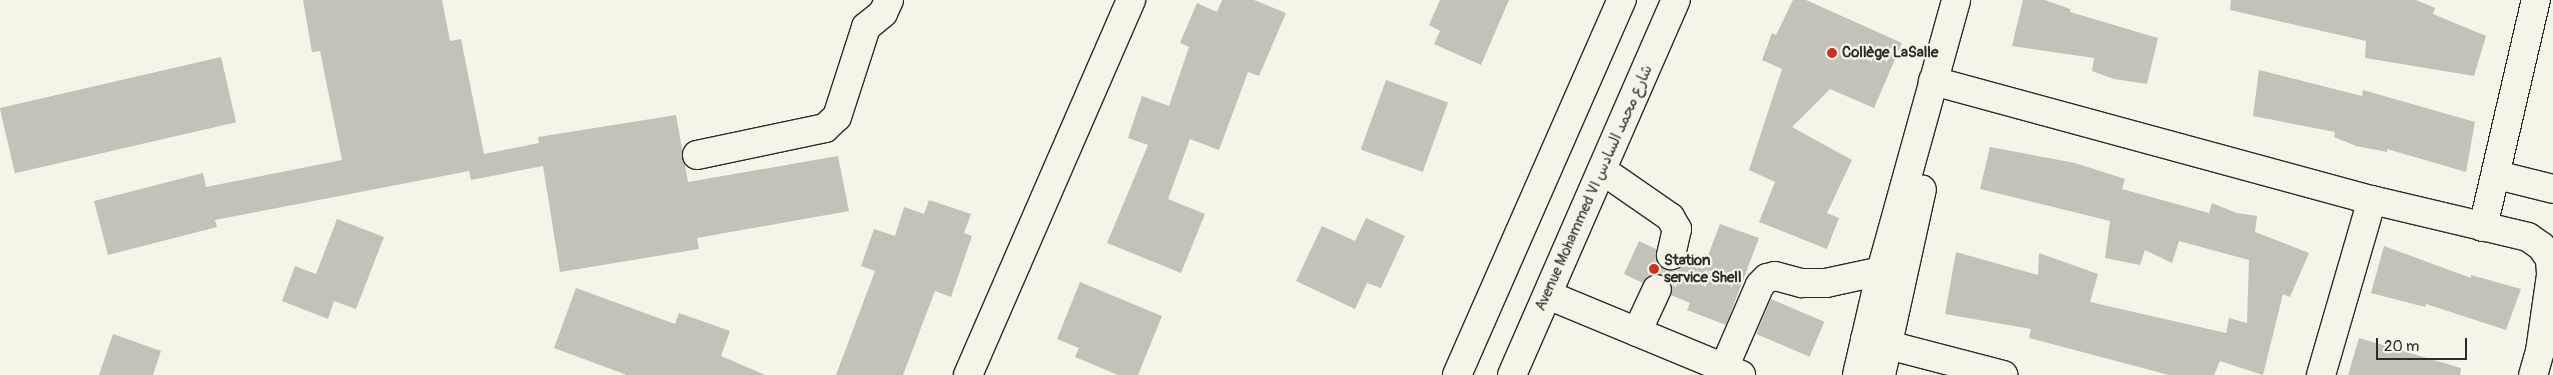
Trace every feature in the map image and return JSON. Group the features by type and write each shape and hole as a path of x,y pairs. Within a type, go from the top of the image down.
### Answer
{"street":[{"path":"697,155 825,128 837,117 866,27 883,13 889,0"},
{"path":"968,375 1132,0"},
{"path":"1457,375 1622,0"},
{"name":"Avenue Mohammed VI شارع محمد السادس","path":"1512,375 1676,0"},
{"path":"1857,375 1876,342 1891,273 1942,84 1956,0"},
{"path":"1942,84 1974,0"},
{"path":"2483,227 2497,174 2536,0"},
{"path":"1942,84 2372,200 2528,237 2541,246 2550,259 2551,275 2542,360"},
{"path":"1602,170 1670,217 1677,229 1672,256"},
{"path":"2497,174 2553,189"},
{"path":"2321,375 2372,200"},
{"path":"1548,295 1732,372 1760,285 1767,278 1775,276 1802,282 1826,283 1891,273"},
{"path":"1637,332 1657,289"},
{"path":"1876,342 1881,375"},
{"path":"1876,342 2002,375"}],"building":[{"path":"303,0 442,0 450,41 461,39 484,154 539,143 538,137 676,115 688,182 838,156 849,211 697,238 699,249 560,272 543,166 471,180 469,171 215,220 217,227 108,255 94,201 203,173 206,187 342,160 320,51 312,52"},
{"path":"1222,0 1254,0 1286,13 1259,76 1248,72 1219,150 1190,139 1168,199 1205,214 1181,273 1107,243 1148,145 1128,138 1142,96 1169,106 1189,47 1180,43 1197,3 1217,12"},
{"path":"1440,0 1509,0 1481,65 1434,44 1440,31 1429,25"},
{"path":"1793,0 1806,0 1902,43 1874,108 1830,89 1792,127 1852,160 1827,213 1839,218 1827,249 1759,222 1775,182 1749,170 1782,69 1762,60 1772,33 1776,35"},
{"path":"2023,0 2045,0 2070,9 2070,12 2158,38 2147,84 2114,79 2092,71 2094,58 2012,46"},
{"path":"2231,0 2416,0 2435,8 2433,14 2486,36 2474,76 2365,58 2366,41 2230,10"},
{"path":"221,57 236,122 15,173 0,108"},
{"path":"2259,70 2362,96 2363,90 2475,122 2466,172 2387,149 2387,152 2356,146 2334,137 2335,132 2253,116"},
{"path":"1386,80 1448,103 1423,172 1361,150"},
{"path":"1990,147 2075,163 2125,179 2122,189 2209,213 2212,203 2237,213 2257,216 2255,232 2309,253 2290,297 2283,294 2263,375 2220,361 2214,375 2169,375 2029,338 2031,329 1945,314 1956,252 2038,275 2039,253 2098,274 2090,302 2226,333 2229,318 2247,323 2249,260 2179,241 2172,263 2145,250 2140,265 2105,258 2110,221 1980,189"},
{"path":"929,200 971,214 964,233 972,236 951,297 935,291 903,375 836,375 875,271 861,266 874,229 895,236 904,207 924,214"},
{"path":"1366,218 1405,236 1381,288 1367,283 1355,309 1296,281 1322,226 1355,241"},
{"path":"337,219 384,237 356,309 334,301 328,319 282,301 295,266 316,274"},
{"path":"1720,224 1759,238 1726,325 1687,310 1690,303 1671,295 1672,287 1664,275 1655,274 1643,283 1624,274 1639,241 1656,249 1656,260 1667,270 1676,270 1685,261 1703,269"},
{"path":"2384,246 2471,278 2471,275 2521,289 2506,330 2426,304 2425,307 2371,293"},
{"path":"1080,282 1162,316 1138,375 1118,375 1075,357 1079,348 1057,339"},
{"path":"576,288 675,324 679,313 730,331 721,356 765,375 627,375 554,348"},
{"path":"1771,299 1824,322 1810,357 1756,334"},
{"path":"113,334 161,351 153,375 99,375"},
{"path":"2359,338 2461,368 2460,375 2348,375"}],"tunnel":[{"path":"1657,289 1671,255"}],"place":[{"name":"Collège LaSalle","path":"1832,53"},
{"name":"Station service Shell","path":"1654,269"}]}
